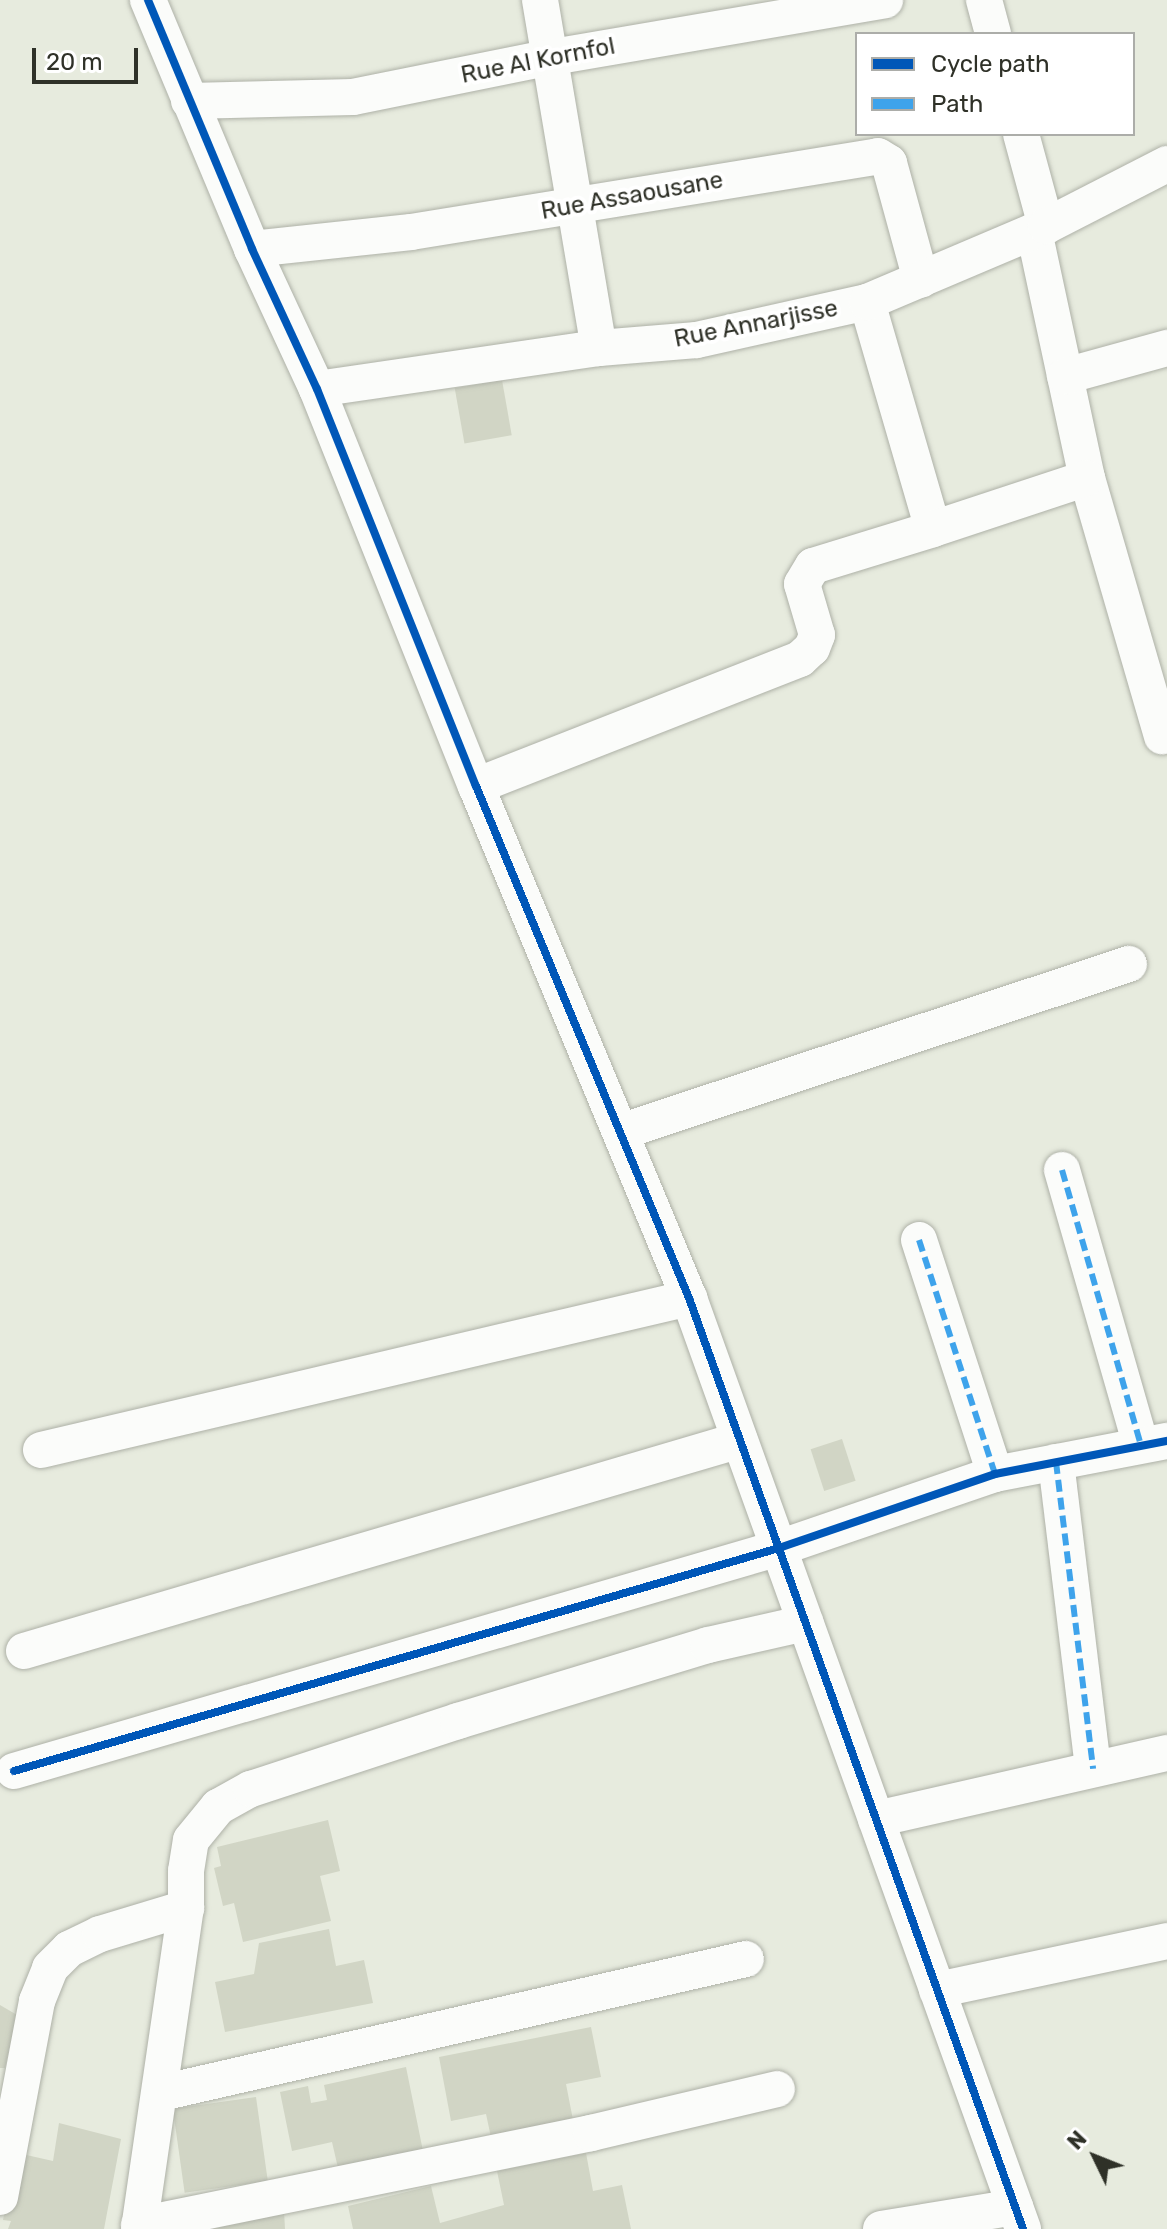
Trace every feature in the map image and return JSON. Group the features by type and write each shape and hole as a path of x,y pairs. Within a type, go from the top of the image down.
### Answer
{"street":[{"path":"148,0 252,249 317,389 476,786 689,1298 1019,2218 881,2229"},
{"path":"540,0 547,58 599,348"},
{"name":"Rue Al Kornfol","path":"189,101 353,97 547,58 885,0"},
{"path":"984,0 992,32"},
{"path":"1021,136 1087,478 1162,736"},
{"name":"Rue Assaousane","path":"252,249 411,232 878,156 889,163 921,280"},
{"name":"Rue Annarjisse","path":"317,389 599,348 697,340 867,302 1040,229 1167,164"},
{"path":"867,302 933,529"},
{"path":"1065,376 1167,348"},
{"path":"476,786 800,659 812,648 817,635 802,584 813,566 1087,478"},
{"path":"620,1132 1129,964"},
{"path":"14,1771 779,1548 995,1474 1154,1443 1062,1170"},
{"path":"919,1240 995,1474"},
{"path":"41,1450 689,1298"},
{"path":"24,1651 740,1440"},
{"path":"1056,1462 1093,1769"},
{"path":"777,2089 591,2133 139,2227 186,1908 186,1871 191,1840 218,1807 251,1789 708,1645 806,1623"},
{"path":"876,1819 1167,1753"},
{"path":"0,2197 37,2001 50,1968 69,1949 100,1934 186,1908"},
{"path":"937,1990 1167,1941"},
{"path":"161,2093 746,1959"}],"building":[{"path":"502,380 512,435 464,443 455,388"},
{"path":"842,1439 856,1481 824,1491 811,1449"},
{"path":"328,1820 340,1871 320,1876 331,1921 243,1942 234,1903 223,1906 214,1868 221,1866 217,1847"},
{"path":"329,1929 336,1966 364,1960 373,2003 225,2032 215,1982 254,1974 259,1943"},
{"path":"0,2005 17,2015 5,2068 0,2068"},
{"path":"591,2027 601,2077 566,2084 574,2125 492,2142 486,2114 451,2121 439,2057"},
{"path":"406,2067 424,2156 338,2168 332,2142 292,2151 280,2092 308,2086 311,2103 327,2100 324,2085"},
{"path":"256,2097 268,2181 185,2193 173,2109"},
{"path":"59,2123 121,2139 104,2229 8,2229 11,2221 3,2220 12,2170 22,2154 53,2161"},
{"path":"586,2153 593,2191 622,2185 631,2229 353,2229 348,2206 431,2186 440,2223 504,2205 497,2171"},
{"path":"284,2211 285,2229 213,2229 213,2228"}],"marked path":[{"path":"1062,1170 1141,1445"},
{"path":"919,1240 995,1474"},
{"path":"1056,1462 1093,1769"}],"cycle path":[{"path":"148,0 252,249 317,389 476,786 689,1298 1023,2229"},
{"path":"14,1771 779,1548 995,1474 1167,1441"}]}
